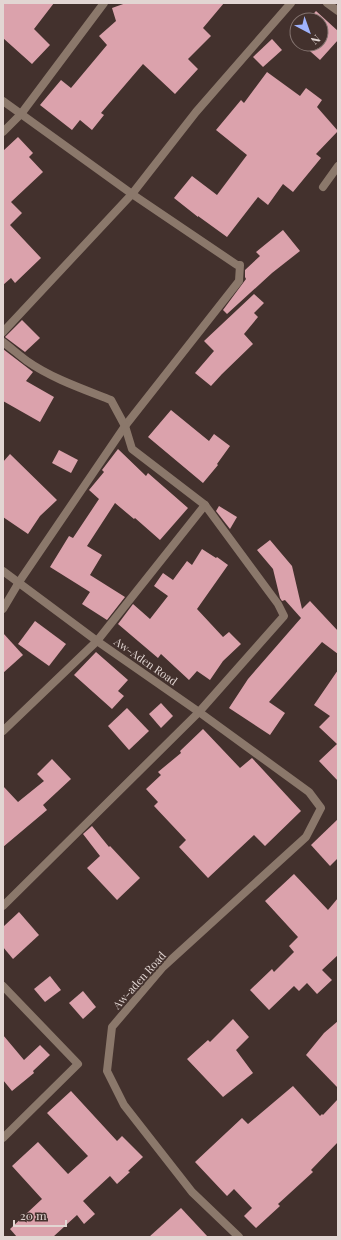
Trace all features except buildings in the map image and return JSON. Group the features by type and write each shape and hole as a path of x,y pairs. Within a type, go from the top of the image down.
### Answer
{"street":[{"path":"3,132 21,114 104,3"},
{"path":"3,332 132,194 196,112 291,3"},
{"path":"327,3 338,11"},
{"path":"3,101 132,194 237,265 240,265 239,281 125,426 19,582 3,609"},
{"path":"322,187 338,166"},
{"path":"3,342 27,361 45,372 111,400 125,426 132,449 205,505 278,604 284,616 199,712 3,906"},
{"path":"3,731 96,641 205,505"},
{"name":"Aw-Aden Road","path":"3,571 96,641 199,712 276,769"},
{"name":"Aw-aden Road","path":"239,1237 192,1192 124,1104 106,1071 112,1027 163,966 306,837 321,808 309,792 276,769"},
{"path":"3,986 78,1064 3,1138"}]}
